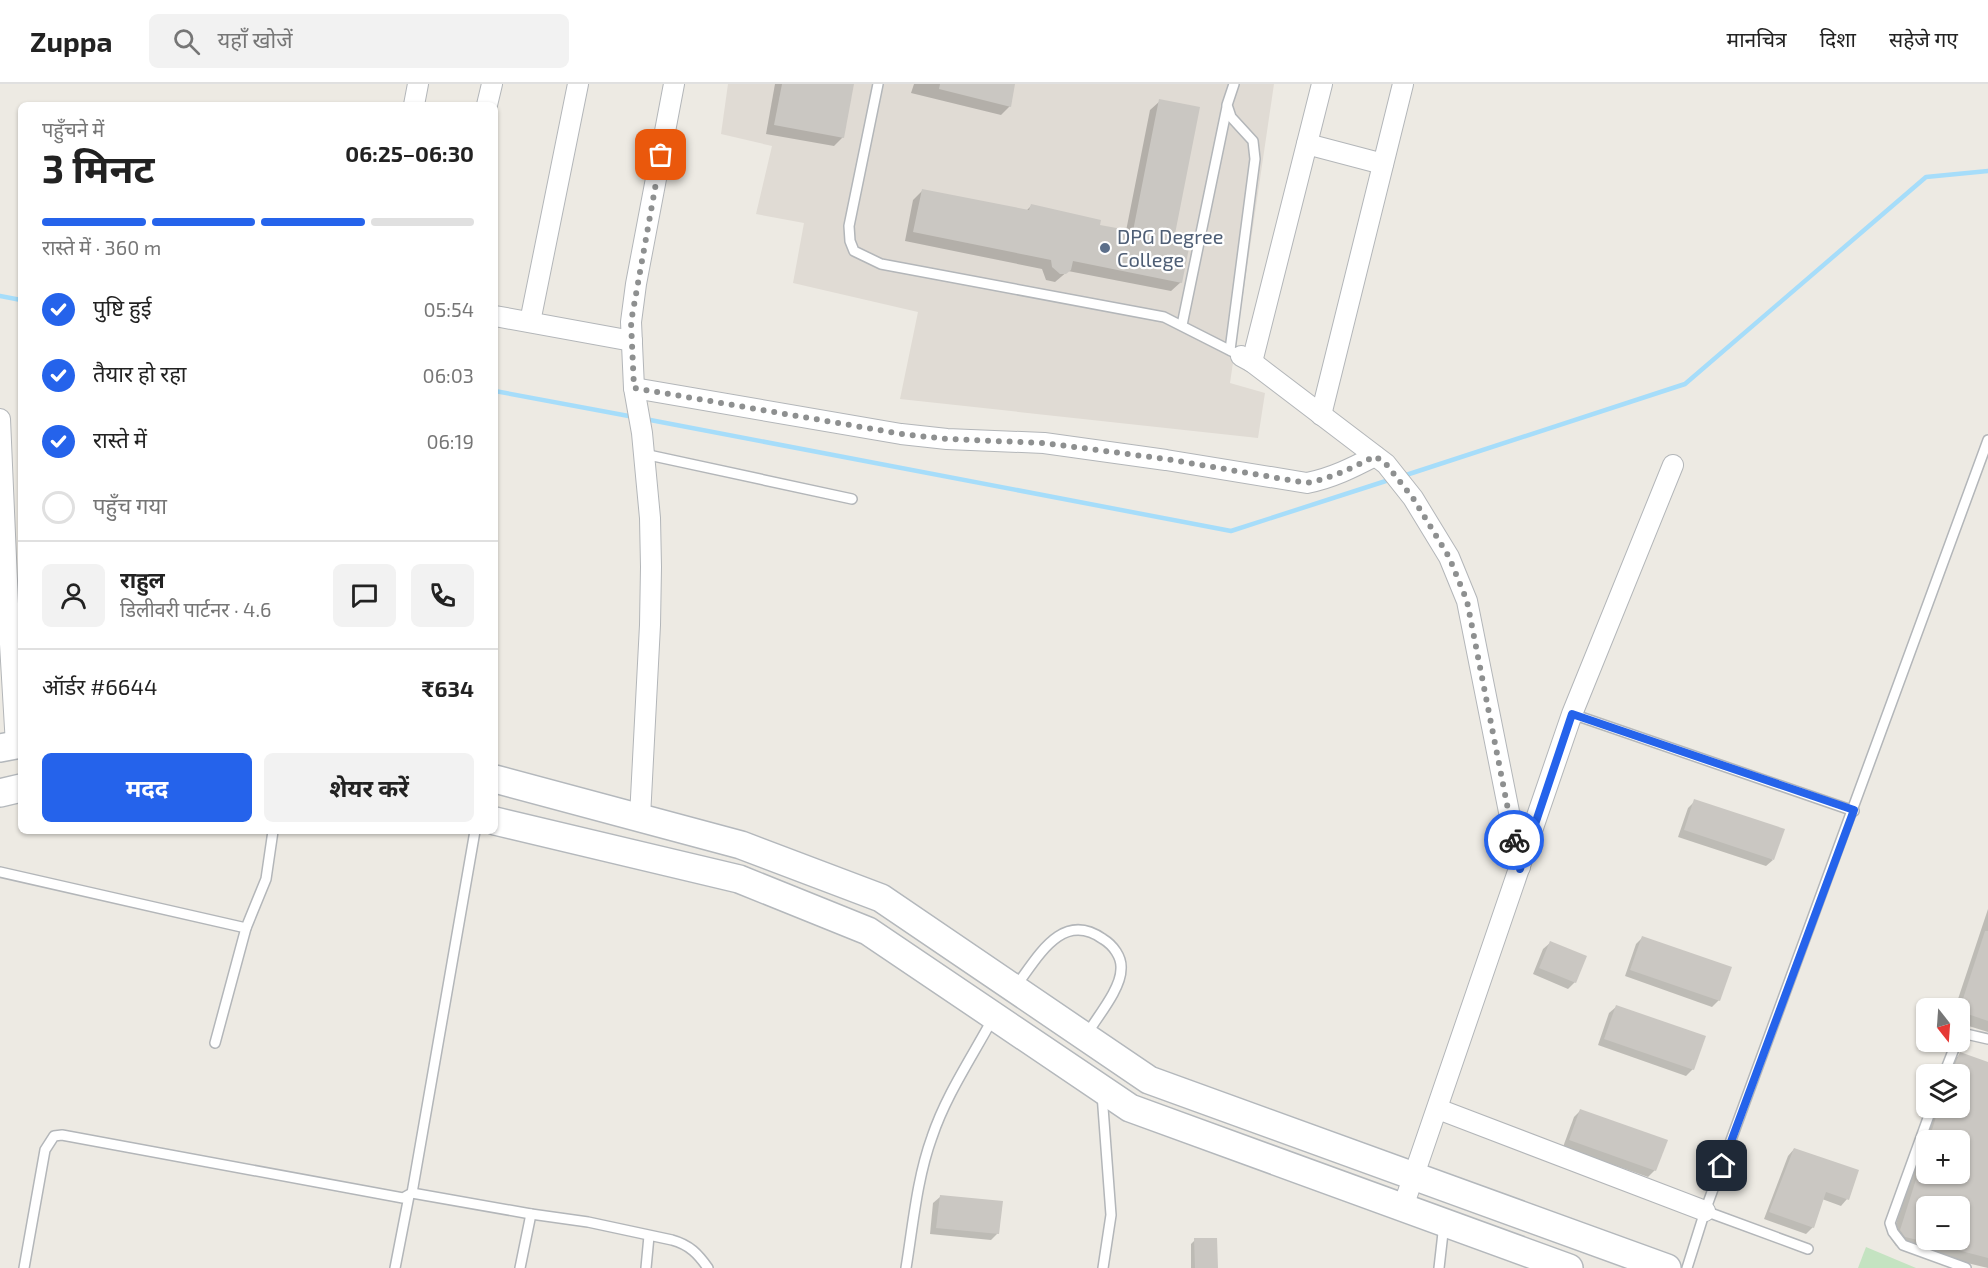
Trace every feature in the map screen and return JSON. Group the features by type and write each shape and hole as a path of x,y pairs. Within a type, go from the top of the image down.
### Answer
{"main road":[{"path":"498,780 741,845 881,898 1149,1080 1667,1268"},
{"path":"0,793 18,789"},
{"path":"498,822 739,879 868,931 1130,1108 1569,1268"},
{"path":"954,988 971,958"}],"street":[{"path":"415,102 418,84"},
{"path":"488,102 492,84"},
{"path":"530,322 578,84"},
{"path":"640,818 651,567 650,518 642,433 635,397 631,322 636,284 674,84"},
{"path":"1322,84 1307,144 1241,356 1380,460 1413,498 1449,557 1467,601 1520,869"},
{"path":"1321,415 1403,84"},
{"path":"1307,144 1383,164"},
{"path":"498,317 632,341"},
{"path":"635,397 902,434 947,439 1044,443 1166,459 1307,483 1326,479 1380,460"},
{"path":"0,419 12,746"},
{"path":"1403,1207 1572,714 1673,465"},
{"path":"1438,1109 1706,1211"}],"lane":[{"path":"878,84 849,226 849,241 854,251 881,264 1164,317 1241,356 1255,159 1252,141 1231,117 1227,105"},
{"path":"1182,325 1227,105 1234,84"},
{"path":"1687,1268 1988,440"},
{"path":"644,454 852,499"},
{"path":"1572,714 1854,810"},
{"path":"215,1043 246,928 266,879 273,834"},
{"path":"395,1268 411,1195 474,834"},
{"path":"0,872 246,928"},
{"path":"1014,988 1047,944 1060,934 1080,928 1093,932 1111,944 1118,954 1121,969 1116,987 1085,1036"},
{"path":"906,1268 922,1177 941,1111 994,1016"},
{"path":"1970,1035 1988,1040"},
{"path":"1101,1089 1111,1215 1103,1268"},
{"path":"1928,1118 1890,1223 1893,1232 1904,1245 1966,1268"},
{"path":"24,1268 45,1150 54,1136 62,1135 403,1198 411,1195 588,1222 681,1242 697,1252 708,1268"},
{"path":"1706,1211 1808,1250"},
{"path":"520,1268 531,1214"},
{"path":"1439,1268 1444,1222"},
{"path":"646,1268 650,1236"}],"shaded area":[{"name":"DPG Degree College","path":"728,84 1274,84 1230,383 1265,393 1258,438 900,399 918,312 793,283 804,223 756,214 772,146 721,134"}],"green space":[{"path":"1866,1247 1916,1268 1858,1268"}],"building":[{"path":"782,84 854,84 844,138 774,125"},
{"path":"940,84 1015,84 1011,107 939,89"},
{"path":"1159,99 1200,107 1174,239 1190,243 1182,283 1073,261 1071,270 1066,274 1060,274 1052,267 1051,260 913,232 922,189 1029,210 1031,204 1101,220 1100,225 1133,231"},
{"path":"1694,799 1785,829 1774,860 1684,830"},
{"path":"1985,931 1988,931 1988,1021 1970,1015 1970,998 1963,998"},
{"path":"1642,936 1732,967 1720,1001 1630,970"},
{"path":"1550,941 1587,956 1576,983 1539,968"},
{"path":"1616,1005 1706,1036 1694,1070 1604,1039"},
{"path":"1960,1052 1988,1062 1988,1258 1958,1250 1970,1250 1970,1196 1916,1196 1916,1240 1905,1237 1900,1230 1916,1179 1916,1184 1970,1184 1970,1130 1932,1130 1936,1118 1970,1118 1970,1064 1955,1064"},
{"path":"1580,1109 1668,1140 1656,1171 1569,1140"},
{"path":"1794,1148 1859,1170 1849,1200 1826,1192 1814,1228 1769,1212"},
{"path":"940,1195 1003,1201 999,1234 936,1228"},
{"path":"1194,1238 1217,1238 1218,1268 1195,1268"}],"waterway":[{"path":"1403,476 1685,384 1926,177 1988,171"},
{"path":"0,296 18,299"},
{"path":"498,392 634,417"},
{"path":"645,419 1231,531 1392,479"}],"way so far":[{"path":"661,155 631,322 634,388 902,434 947,439 1044,443 1166,459 1307,483 1346,472 1375,456 1386,464 1413,498 1449,557 1467,601 1514,840"}],"place":[{"name":"DPG Degree College","path":"1105,248"}],"route":[{"path":"1514,840 1520,869 1572,714 1854,810 1722,1166"}]}
